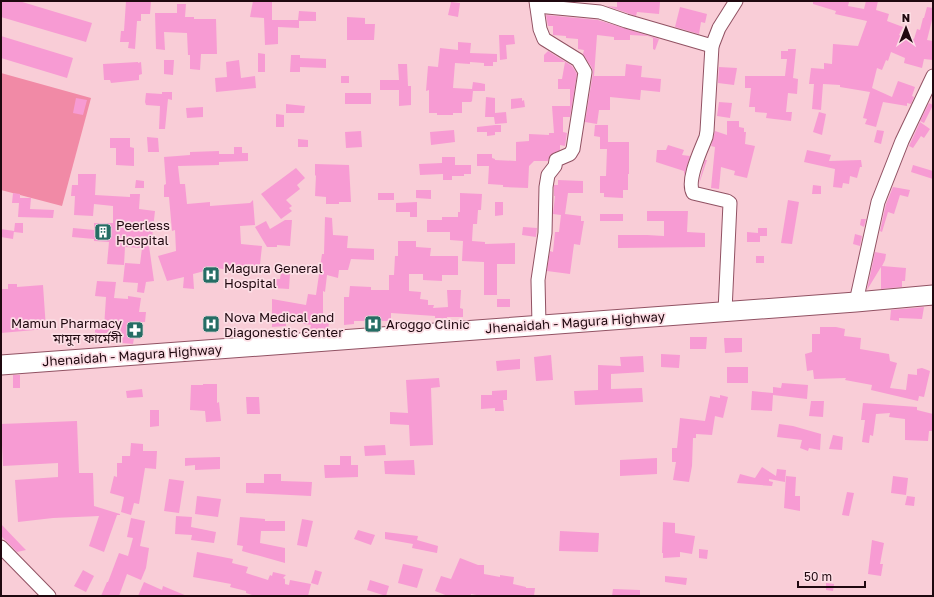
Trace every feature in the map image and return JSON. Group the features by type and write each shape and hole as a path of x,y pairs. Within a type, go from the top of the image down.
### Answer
{"highway":[{"name":"Jhenaidah - Magura Highway","path":"1,365 856,302 933,295"}],"street":[{"path":"725,311 730,203 692,192 690,188 691,179 708,131 712,46 719,28 736,1"},
{"path":"539,325 538,280 545,233 546,187 548,175 555,166 556,160 570,154 573,149 584,72 582,65 578,60 544,39 540,29 536,3 600,12 712,46"},
{"path":"856,302 878,202 902,141 933,76"},
{"path":"1,546 49,596"}],"shaded area":[{"path":"1,73 91,98 62,206 1,190"}],"building":[{"path":"1,1 19,1 92,23 86,42 1,17"},
{"path":"126,1 151,1 150,14 141,14 141,21 137,21 135,49 128,48 129,42 120,42 121,31 124,31"},
{"path":"253,1 272,1 272,20 298,20 299,11 316,12 316,21 299,21 299,28 278,27 278,44 265,45 264,18 250,17"},
{"path":"617,1 660,2 659,14 637,12 636,16 607,6 617,7"},
{"path":"813,1 844,1 849,2 848,6 864,9 866,1 878,1 876,10 889,14 887,21 903,27 899,35 914,39 917,29 920,30 927,7 933,8 933,16 927,40 933,41 933,60 924,59 922,68 904,63 905,58 891,52 888,61 886,60 882,70 877,68 872,88 892,97 898,81 915,87 912,96 914,97 911,104 907,103 907,106 883,102 876,127 865,124 867,119 863,118 870,92 840,87 840,85 823,84 821,110 812,109 814,84 809,84 811,68 824,69 824,63 832,64 833,44 858,46 867,21 835,14 836,11 813,4"},
{"path":"451,2 460,3 458,17 448,15"},
{"path":"177,4 186,4 185,17 194,17 194,19 216,19 217,54 201,54 200,70 190,69 187,33 164,32 165,50 156,49 155,13 177,13"},
{"path":"680,7 707,14 705,23 701,22 699,34 675,27"},
{"path":"546,15 598,20 659,39 655,50 653,49 653,38 648,36 630,35 630,40 614,40 614,37 597,35 594,76 625,76 626,64 642,66 641,77 661,79 660,92 641,90 640,100 610,97 610,110 599,110 597,124 585,122 593,73 592,68 583,54 584,50 578,49 578,39 553,35 553,26 548,26"},
{"path":"347,17 365,18 365,24 375,24 374,40 347,40"},
{"path":"499,35 514,35 515,44 506,45 507,59 500,60"},
{"path":"1,36 73,58 67,78 1,58"},
{"path":"458,42 471,43 470,53 497,54 497,62 493,62 493,66 484,66 484,63 455,63 453,88 472,89 473,82 485,84 485,91 473,91 471,102 462,102 462,113 453,113 453,115 437,115 437,113 429,113 429,90 426,91 428,66 438,67 440,48 458,50"},
{"path":"788,49 796,49 793,78 798,79 797,94 788,93 786,112 792,112 791,121 766,118 767,113 755,112 755,107 749,107 751,88 745,88 745,76 785,76 787,59 781,59 781,51 788,51"},
{"path":"548,51 572,66 577,74 570,117 563,117 563,132 567,133 565,146 560,145 560,150 550,155 548,161 534,161 529,166 528,188 503,187 503,185 488,184 489,166 477,166 477,154 492,154 492,158 495,160 516,161 516,142 529,141 529,134 549,135 549,133 554,133 552,106 570,106 570,89 558,89 558,79 562,79 565,62 544,62 544,55"},
{"path":"258,53 265,54 265,72 258,72"},
{"path":"291,55 300,55 300,58 326,59 326,68 300,67 300,72 290,72"},
{"path":"164,60 174,60 173,75 164,74"},
{"path":"239,60 241,78 255,76 256,88 216,92 215,78 227,77 226,62"},
{"path":"141,62 142,74 139,75 139,80 111,83 110,80 104,80 103,64"},
{"path":"398,64 407,64 408,86 411,86 411,105 399,106 399,90 380,90 380,80 399,80"},
{"path":"719,67 737,68 734,85 718,83"},
{"path":"341,76 349,76 349,83 341,83"},
{"path":"162,92 172,92 172,100 168,99 165,129 159,129 160,106 146,105 145,102 146,93 162,94"},
{"path":"345,93 371,93 371,104 345,104"},
{"path":"486,97 495,98 495,113 506,112 507,123 495,124 494,117 485,117"},
{"path":"76,98 87,100 83,115 73,113"},
{"path":"522,98 522,101 524,100 525,107 511,109 511,99"},
{"path":"719,102 732,103 730,118 717,116"},
{"path":"929,103 933,105 924,123 920,121"},
{"path":"286,104 305,106 304,113 286,113"},
{"path":"203,107 203,117 187,118 186,108"},
{"path":"819,112 826,114 822,135 813,132"},
{"path":"276,114 284,115 284,127 276,127"},
{"path":"727,121 739,121 739,127 744,128 744,132 746,132 745,144 755,146 747,178 734,175 735,171 721,167 719,189 711,188 715,147 711,146 715,131 727,135"},
{"path":"920,122 930,129 924,138 921,136 913,148 909,146"},
{"path":"501,125 501,132 495,132 495,135 487,136 487,132 477,132 477,127"},
{"path":"595,125 608,125 608,142 629,142 628,190 623,190 623,198 604,197 604,193 600,193 600,176 606,176 607,149 600,149 600,137 594,136"},
{"path":"454,130 455,142 431,145 430,132"},
{"path":"877,130 884,131 881,144 874,142"},
{"path":"361,131 362,147 346,148 345,132"},
{"path":"147,137 158,138 159,152 148,152"},
{"path":"110,138 130,138 130,147 134,148 134,166 116,165 116,148 110,148"},
{"path":"298,139 308,140 308,147 298,147"},
{"path":"668,145 684,150 682,155 690,156 684,176 684,171 656,162 657,150 666,150"},
{"name":"Magura General Hospital","path":"234,147 242,147 242,153 248,153 248,161 219,162 219,165 178,166 180,184 185,184 187,204 210,202 210,206 250,203 253,200 255,225 240,226 241,244 262,246 259,274 216,268 193,274 194,289 183,288 184,277 167,281 158,256 176,251 175,230 172,231 169,197 164,197 164,185 166,184 164,157 190,155 190,152 219,151 219,154 234,154"},
{"path":"807,150 831,155 829,161 861,160 862,167 860,167 857,178 850,176 849,184 843,183 842,188 833,187 835,169 804,162"},
{"path":"442,157 455,157 455,165 471,165 471,174 464,174 464,176 452,176 452,180 443,180 443,174 420,175 419,164 442,163"},
{"path":"705,160 707,160 699,184 701,175"},
{"path":"315,164 349,165 351,202 326,204 326,197 315,196"},
{"path":"913,165 933,171 933,179 911,172"},
{"path":"296,168 305,178 297,185 300,189 286,200 292,206 289,208 292,211 281,219 261,194"},
{"path":"78,174 96,174 95,195 130,197 130,194 140,194 139,209 155,211 152,238 148,239 154,281 146,282 144,293 137,292 138,283 123,282 125,263 140,264 142,248 125,247 124,265 107,264 109,242 72,237 73,228 94,230 94,223 113,223 113,206 94,204 93,216 74,215 75,196 71,196 72,185 78,185"},
{"path":"136,180 144,181 144,188 135,188"},
{"path":"558,180 583,181 583,193 568,193 565,214 581,216 581,221 584,221 580,245 574,244 570,274 547,271 550,251 553,252 555,232 559,232 561,215 553,214 555,196 554,185 558,185"},
{"path":"813,185 821,186 821,194 812,194"},
{"path":"893,187 910,190 908,197 900,195 894,214 888,212 882,232 880,231 886,204"},
{"path":"416,190 431,190 431,199 416,198"},
{"path":"13,193 20,194 20,198 31,198 30,209 54,210 53,218 18,217 19,203 12,203"},
{"path":"378,193 394,193 394,200 378,200"},
{"path":"460,193 482,194 481,210 478,210 477,224 473,224 472,241 485,242 485,244 515,243 515,264 497,264 497,295 484,295 484,262 462,261 463,241 450,240 450,232 427,232 427,220 442,220 442,217 458,217 458,212 460,212"},
{"path":"788,200 799,202 792,244 781,243"},
{"path":"417,202 417,217 410,217 410,212 396,212 396,203"},
{"path":"495,202 503,202 503,215 495,216"},
{"path":"647,211 688,211 687,232 705,233 705,247 618,248 618,235 664,236 664,221 647,221"},
{"path":"600,214 623,214 623,221 600,221"},
{"path":"325,217 332,218 333,235 348,236 347,248 374,249 374,260 351,259 348,270 339,270 338,278 327,275 325,292 323,291 323,314 330,315 328,330 310,329 311,325 286,321 286,326 272,327 272,299 306,305 308,294 316,295 322,254 324,254"},
{"path":"861,219 866,219 864,227 860,225"},
{"path":"285,220 292,220 290,246 277,245 277,247 267,247 255,227 266,221 270,229"},
{"path":"15,223 23,223 23,233 14,232"},
{"path":"523,227 537,228 536,237 522,235"},
{"path":"758,228 767,228 767,236 760,236 760,242 747,242 747,232 758,233"},
{"path":"1,229 14,231 13,239 1,237"},
{"path":"855,234 862,236 860,246 853,244"},
{"path":"398,241 416,241 416,247 431,248 430,256 458,256 458,275 442,275 442,281 423,280 423,274 409,274 409,291 421,292 420,299 428,300 428,305 434,305 433,308 448,307 447,290 461,290 460,308 463,309 463,317 435,318 435,316 391,313 391,321 354,321 354,324 344,325 344,297 349,297 350,286 371,287 371,290 389,290 389,275 394,275 395,256 398,256"},
{"path":"875,252 886,254 882,266 906,268 905,281 902,281 902,287 881,289 881,267 867,290"},
{"path":"756,256 764,256 764,263 756,263"},
{"path":"281,272 290,273 289,289 273,288 274,279 280,279"},
{"path":"97,281 116,282 114,298 128,299 128,296 141,298 139,312 146,312 145,322 140,322 138,339 134,338 133,344 121,343 121,335 105,333 105,336 95,336 95,327 104,328 106,297 95,296"},
{"path":"8,284 17,284 17,287 43,285 46,329 1,333 1,289 8,289"},
{"path":"497,299 510,299 510,307 497,307"},
{"path":"924,307 922,319 899,318 899,321 890,320 891,310"},
{"path":"820,327 836,327 845,329 844,336 861,338 860,349 889,354 890,361 897,363 890,388 906,390 908,374 917,375 917,369 922,368 930,371 924,397 919,396 918,401 871,390 872,385 845,380 846,378 814,379 813,370 807,371 805,354 812,352 812,334 820,334"},
{"path":"690,337 707,337 706,349 690,349"},
{"path":"724,338 742,338 742,352 725,353"},
{"path":"661,354 680,355 679,368 661,367"},
{"path":"551,355 553,380 536,381 534,357"},
{"path":"643,356 644,372 611,374 611,389 642,388 643,402 575,405 574,391 598,390 598,365 621,366 620,357"},
{"path":"520,359 520,369 497,371 496,361"},
{"path":"727,367 748,367 748,383 727,383"},
{"path":"13,375 20,375 20,388 13,388"},
{"path":"439,378 440,387 431,388 433,445 410,446 409,425 390,424 390,412 408,413 406,380"},
{"path":"782,383 808,385 807,399 773,395 772,411 751,410 752,391 773,393 773,387 781,388"},
{"path":"217,384 217,403 219,402 221,421 206,422 205,411 190,410 191,385"},
{"path":"142,389 143,397 127,398 126,391"},
{"path":"507,390 507,400 503,400 504,411 495,411 495,408 481,409 481,395 492,395 492,391"},
{"path":"720,395 728,397 723,418 715,416 712,435 696,434 696,438 693,438 692,466 689,482 673,480 676,462 672,462 672,448 677,448 680,418 705,421 710,396 720,398"},
{"path":"246,397 259,397 260,414 247,414"},
{"path":"811,401 824,401 823,417 809,416"},
{"path":"863,403 917,407 917,410 933,414 933,431 929,431 928,441 905,440 905,419 889,417 890,413 876,414 873,436 870,435 869,443 862,442 865,420 861,420"},
{"path":"150,410 159,410 159,426 150,427"},
{"path":"77,421 79,473 93,473 94,506 120,514 117,515 104,552 89,546 99,516 53,518 18,522 15,480 58,477 58,463 3,466 1,424"},
{"path":"779,424 793,426 821,434 820,450 809,448 808,451 800,448 802,440 777,437"},
{"path":"833,435 843,437 842,450 829,449"},
{"path":"131,443 143,444 143,451 157,451 156,469 145,468 139,504 134,503 131,515 121,512 124,497 110,493 114,476 117,477 117,463 122,463 122,456 130,456"},
{"path":"385,445 386,455 365,456 364,446"},
{"path":"340,456 351,456 351,465 358,465 358,477 325,478 324,465 340,465"},
{"path":"220,457 220,469 195,470 195,465 185,466 185,458"},
{"path":"657,458 657,474 620,476 620,460"},
{"path":"414,460 415,475 385,474 384,461"},
{"path":"762,467 776,476 777,469 786,470 785,482 769,479 769,481 773,482 772,486 737,483 740,474 755,478"},
{"path":"264,474 281,474 281,481 312,482 311,496 246,493 246,483 264,483"},
{"path":"786,476 796,477 795,496 800,496 800,511 784,508"},
{"path":"893,476 908,478 906,495 891,493"},
{"path":"169,479 184,481 179,513 164,511"},
{"path":"847,492 854,493 849,516 842,515"},
{"path":"197,496 221,499 218,517 195,514"},
{"path":"907,496 915,497 914,506 905,505"},
{"path":"176,516 192,517 191,527 216,532 214,543 191,540 192,535 175,534"},
{"path":"240,517 265,519 265,521 285,521 285,531 261,531 260,543 285,548 285,563 242,551 243,546 237,545"},
{"path":"131,518 145,521 140,546 149,548 146,568 141,580 127,574 119,596 101,596 119,553 128,556 133,538 127,537"},
{"path":"302,519 313,521 307,547 297,545"},
{"path":"663,522 675,523 675,533 695,536 692,554 680,552 680,557 663,558"},
{"path":"1,524 26,550 17,552 1,536"},
{"path":"358,530 375,535 371,545 354,539"},
{"path":"560,531 599,533 598,552 559,551"},
{"path":"385,532 418,536 417,540 438,546 437,553 412,548 413,544 385,539"},
{"path":"872,540 884,543 880,564 883,564 881,576 868,574"},
{"path":"699,549 708,550 707,559 699,558"},
{"path":"197,552 233,559 232,563 248,567 246,573 268,580 270,575 272,576 273,572 286,575 283,578 285,579 285,584 289,585 290,580 311,584 308,596 255,596 246,593 246,591 230,587 231,584 193,577"},
{"path":"460,558 478,565 484,565 484,574 500,577 500,575 514,577 513,584 526,588 535,588 534,596 482,596 471,594 471,596 448,596 435,591 441,576 451,579"},
{"path":"403,564 423,569 417,588 398,583"},
{"path":"83,570 94,576 86,592 74,586"},
{"path":"315,570 322,572 318,585 311,583"},
{"path":"665,576 687,578 686,585 665,582"},
{"path":"370,580 389,586 386,596 367,590"},
{"path":"144,582 162,590 163,586 187,596 138,596"},
{"path":"826,583 834,584 833,591 826,590"},
{"path":"613,589 640,590 640,596 612,596"}],"place":[{"name":"Peerless Hospital","path":"103,232"},
{"name":"Magura General Hospital","path":"211,275"},
{"name":"Nova Medical and Diagonestic Center","path":"211,324"},
{"name":"Aroggo Clinic","path":"373,324"},
{"name":"Mamun Pharmacy মামুন ফার্মেসী","path":"135,330"}]}
